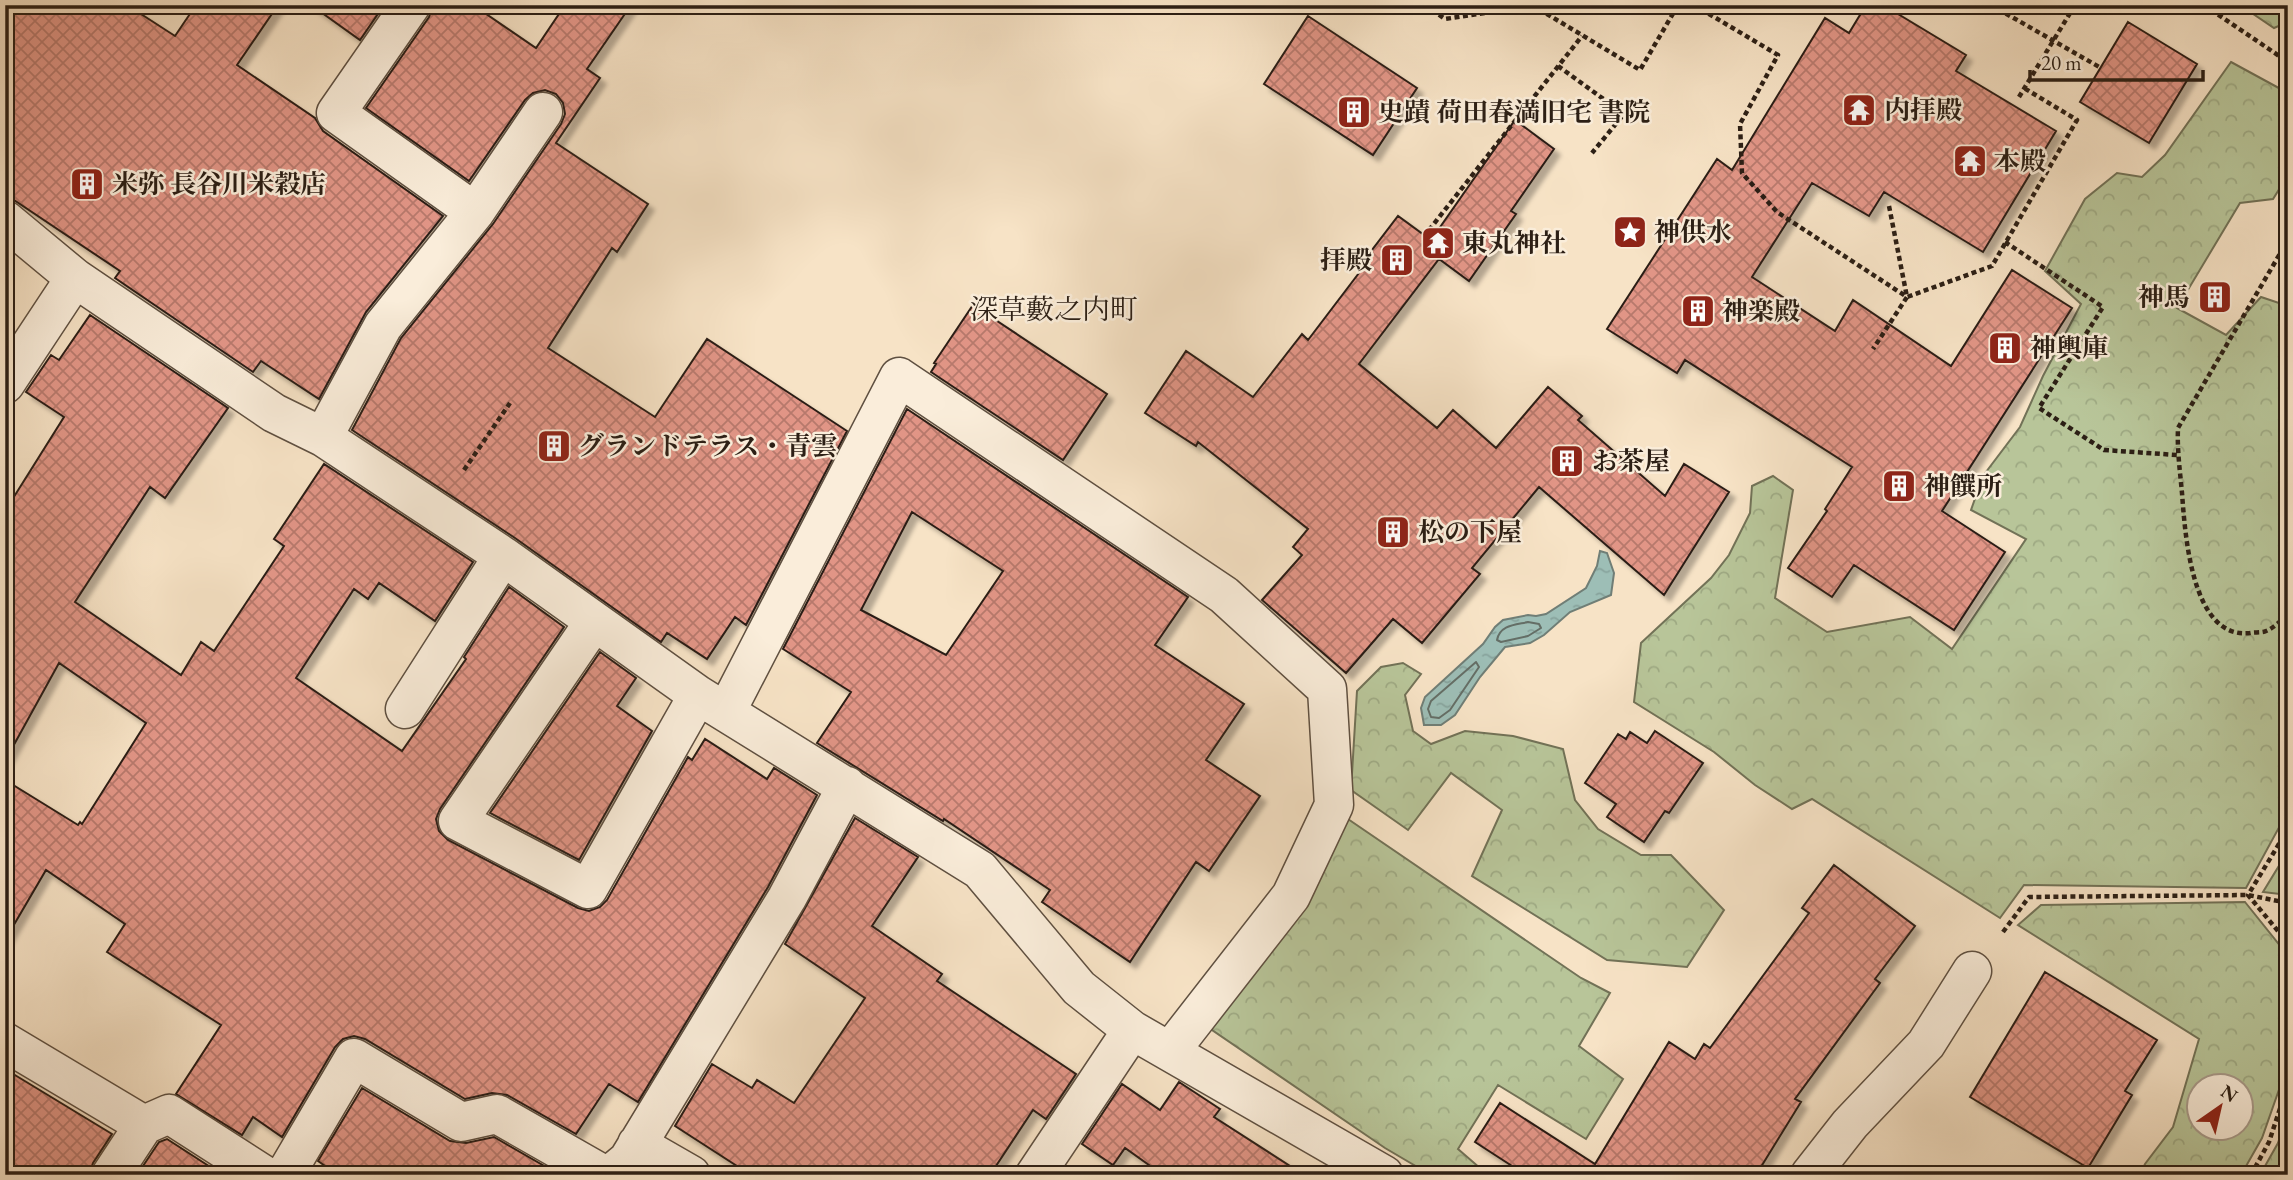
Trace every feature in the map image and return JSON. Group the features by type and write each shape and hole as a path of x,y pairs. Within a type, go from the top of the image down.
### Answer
{"street":[{"path":"411,5 336,113 475,212"},
{"path":"323,437 383,326 475,212 543,112"},
{"path":"5,220 75,278 274,413 323,437 503,556 712,703 981,870 1079,988 1132,1030 1171,1050 1384,1175"},
{"path":"5,384 75,278"},
{"path":"594,622 458,821 588,889 712,703 899,377 1224,595 1326,690 1334,805 1292,896 1171,1050"},
{"path":"405,709 503,556"},
{"path":"610,1175 628,1160 787,898 847,786"},
{"path":"1810,1175 1850,1124 1926,1044 1972,971"},
{"path":"1035,1175 1132,1030"},
{"path":"5,1042 144,1125"},
{"path":"285,1175 354,1058 461,1122 497,1114 604,1175"},
{"path":"111,1175 144,1125 169,1114 264,1175"},
{"path":"637,1144 691,1175"}],"path":[{"path":"1425,5 1445,19 1532,6 1640,70 1678,5"},
{"path":"1694,5 1777,55 1740,124 1742,173 1777,212 1907,297"},
{"path":"1991,5 2101,68"},
{"path":"2019,97 2075,5"},
{"path":"2204,5 2288,62"},
{"path":"1429,230 1582,36"},
{"path":"1558,66 1624,114 1592,153"},
{"path":"1873,349 1907,297 1992,266 2077,120 2024,88"},
{"path":"1889,206 1907,297"},
{"path":"2288,240 2178,428 2177,455 2187,547 2199,592 2209,612 2221,626 2240,634 2266,631 2288,615"},
{"path":"2006,242 2103,307 2039,408 2104,450 2177,455"},
{"path":"436,511 510,402"},
{"path":"2248,895 2288,830"},
{"path":"2248,895 2288,943"},
{"path":"1972,971 2029,897 2248,895 2288,903"},
{"path":"2251,1175 2269,1142 2288,1084"}],"green space":[{"path":"2240,5 2288,5 2288,22 2274,28"},
{"path":"2231,62 2288,93 2288,175 2273,199 2240,203 2177,308 2226,335 2261,297 2288,306 2288,811 2246,888 2024,885 2000,918 1812,799 1792,809 1755,785 1714,752 1634,702 1641,643 1711,578 1729,555 1750,513 1752,486 1773,476 1793,490 1775,598 1827,632 1910,617 1952,649 2026,539 1971,510 1983,476 2020,427 2081,304 2045,271 2085,199 2117,173 2142,177 2165,155"},
{"path":"1403,663 1421,674 1405,695 1413,731 1431,744 1465,731 1513,736 1563,749 1575,800 1598,829 1641,855 1671,855 1724,910 1687,967 1607,960 1472,876 1502,810 1451,773 1408,830 1351,790 1357,691 1381,667"},
{"path":"1345,817 1581,978 1610,993 1579,1046 1623,1079 1586,1139 1498,1085 1458,1149 1480,1168 1474,1175 1431,1175 1385,1148 1190,1015"},
{"path":"2288,851 2288,895 2263,892"},
{"path":"2245,902 2281,947 2287,998 2288,1064 2262,1138 2241,1175 2140,1175 2145,1164 2173,1127 2184,1090 2184,1142 2254,1142 2254,1072 2189,1072 2199,1039 2018,925 2041,905"},
{"path":"2288,1112 2288,1175 2260,1175 2278,1143"}],"water":[{"path":"1600,551 1607,553 1614,573 1611,595 1570,612 1544,635 1530,643 1505,647 1480,677 1455,715 1441,725 1424,725 1421,708 1425,697 1483,644 1495,627 1503,620 1546,614 1586,588 1597,566"}],"building":[{"path":"5,5 127,5 175,36 196,5 278,5 237,65 315,118 323,131 443,216 366,312 319,399 261,361 253,372 115,278 120,271 5,194"},
{"path":"311,5 384,5 360,40"},
{"path":"433,5 473,5 536,48 565,5 631,5 587,69 600,78 556,143 648,204 617,252 612,248 548,348 655,417 707,339 847,431 746,625 735,617 707,659 667,633 661,642 515,538 352,430 401,338 493,224 561,124 565,114 563,103 556,94 545,90 533,93 525,100 469,181 366,108 429,17"},
{"path":"1866,5 1883,5 1966,55 1956,71 2056,131 1983,252 1884,192 1869,216 1812,183 1752,277 1835,331 1853,300 1951,366 2012,270 2072,308 1942,511 2005,552 1954,630 1854,565 1832,597 1788,568 1827,511 1825,509 1852,467 1685,360 1677,373 1607,329 1717,159 1732,170 1825,18 1849,33"},
{"name":"史蹟 荷田春満旧宅 書院","path":"1308,16 1417,88 1373,155 1264,84"},
{"path":"2128,22 2197,64 2149,143 2080,102"},
{"path":"1515,120 1554,149 1511,211 1516,214 1469,281 1439,259 1359,364 1437,428 1453,410 1496,448 1548,387 1582,416 1578,420 1665,496 1684,464 1729,492 1664,595 1539,487 1472,568 1480,574 1422,643 1393,619 1346,673 1262,600 1302,555 1293,547 1308,529 1198,442 1196,446 1145,413 1186,351 1253,397 1302,334 1308,340 1398,216 1431,240"},
{"path":"973,305 1107,394 1063,460 931,372 936,364 934,363"},
{"path":"90,315 228,408 165,498 150,487 75,602 181,675 201,642 214,651 284,546 274,539 324,464 473,562 435,621 379,583 368,599 354,589 296,678 402,751 466,659 464,657 509,587 564,627 440,809 436,819 439,831 448,840 578,908 589,911 600,907 607,900 688,757 692,760 705,739 767,779 774,768 817,795 768,887 638,1102 609,1084 576,1134 507,1095 492,1093 465,1099 365,1039 354,1036 343,1039 335,1047 282,1137 253,1117 242,1135 176,1094 221,1025 107,952 125,924 46,870 5,940 5,780 78,825 80,822 82,824 146,723 59,663 5,761 5,511 64,417 26,392 51,355 59,360"},
{"path":"907,409 1188,597 1155,645 1244,704 1206,760 1260,796 1209,871 1196,862 1130,962 1042,902 1050,890 944,819 943,821 817,743 851,692 783,649","holes":["912,512 1003,571 946,655 861,610"]},
{"path":"600,652 636,678 617,706 652,731 579,860 490,813"},
{"path":"1655,731 1703,763 1669,813 1665,811 1644,842 1607,817 1616,804 1585,783 1618,734 1626,739 1630,732 1647,743"},
{"path":"855,818 918,857 872,926 942,974 937,981 1076,1074 1046,1119 1033,1110 990,1175 751,1175 675,1126 712,1064 752,1088 757,1080 794,1103 865,998 785,944"},
{"path":"1834,865 1915,926 1875,979 1880,983 1795,1099 1801,1102 1756,1175 1526,1175 1475,1142 1500,1103 1595,1164 1669,1042 1695,1059 1704,1044 1710,1048 1809,913 1802,908"},
{"path":"2045,972 2157,1040 2125,1091 2132,1095 2088,1168 1970,1097"},
{"path":"5,1069 112,1134 93,1163 89,1175 5,1175"},
{"path":"1179,1082 1220,1109 1214,1117 1304,1175 1163,1175 1125,1148 1113,1165 1082,1144 1122,1084 1160,1110"},
{"path":"362,1088 450,1141 466,1143 494,1137 553,1171 550,1175 338,1175 318,1161"},
{"path":"167,1139 218,1172 216,1175 137,1175 159,1142"}],"place":[{"name":"内拝殿","path":"1859,110"},
{"name":"史蹟 荷田春満旧宅 書院","path":"1354,112"},
{"name":"本殿","path":"1970,161"},
{"name":"米弥 長谷川米穀店","path":"87,184"},
{"name":"神供水","path":"1630,232"},
{"name":"東丸神社","path":"1438,243"},
{"name":"拝殿","path":"1397,260"},
{"name":"神馬","path":"2215,297"},
{"name":"神楽殿","path":"1698,311"},
{"name":"神輿庫","path":"2005,348"},
{"name":"グランドテラス・青雲","path":"554,446"},
{"name":"お茶屋","path":"1567,461"},
{"name":"神饌所","path":"1899,486"},
{"name":"松の下屋","path":"1393,532"}],"district":[{"name":"深草藪之内町","path":"1054,309"}]}
